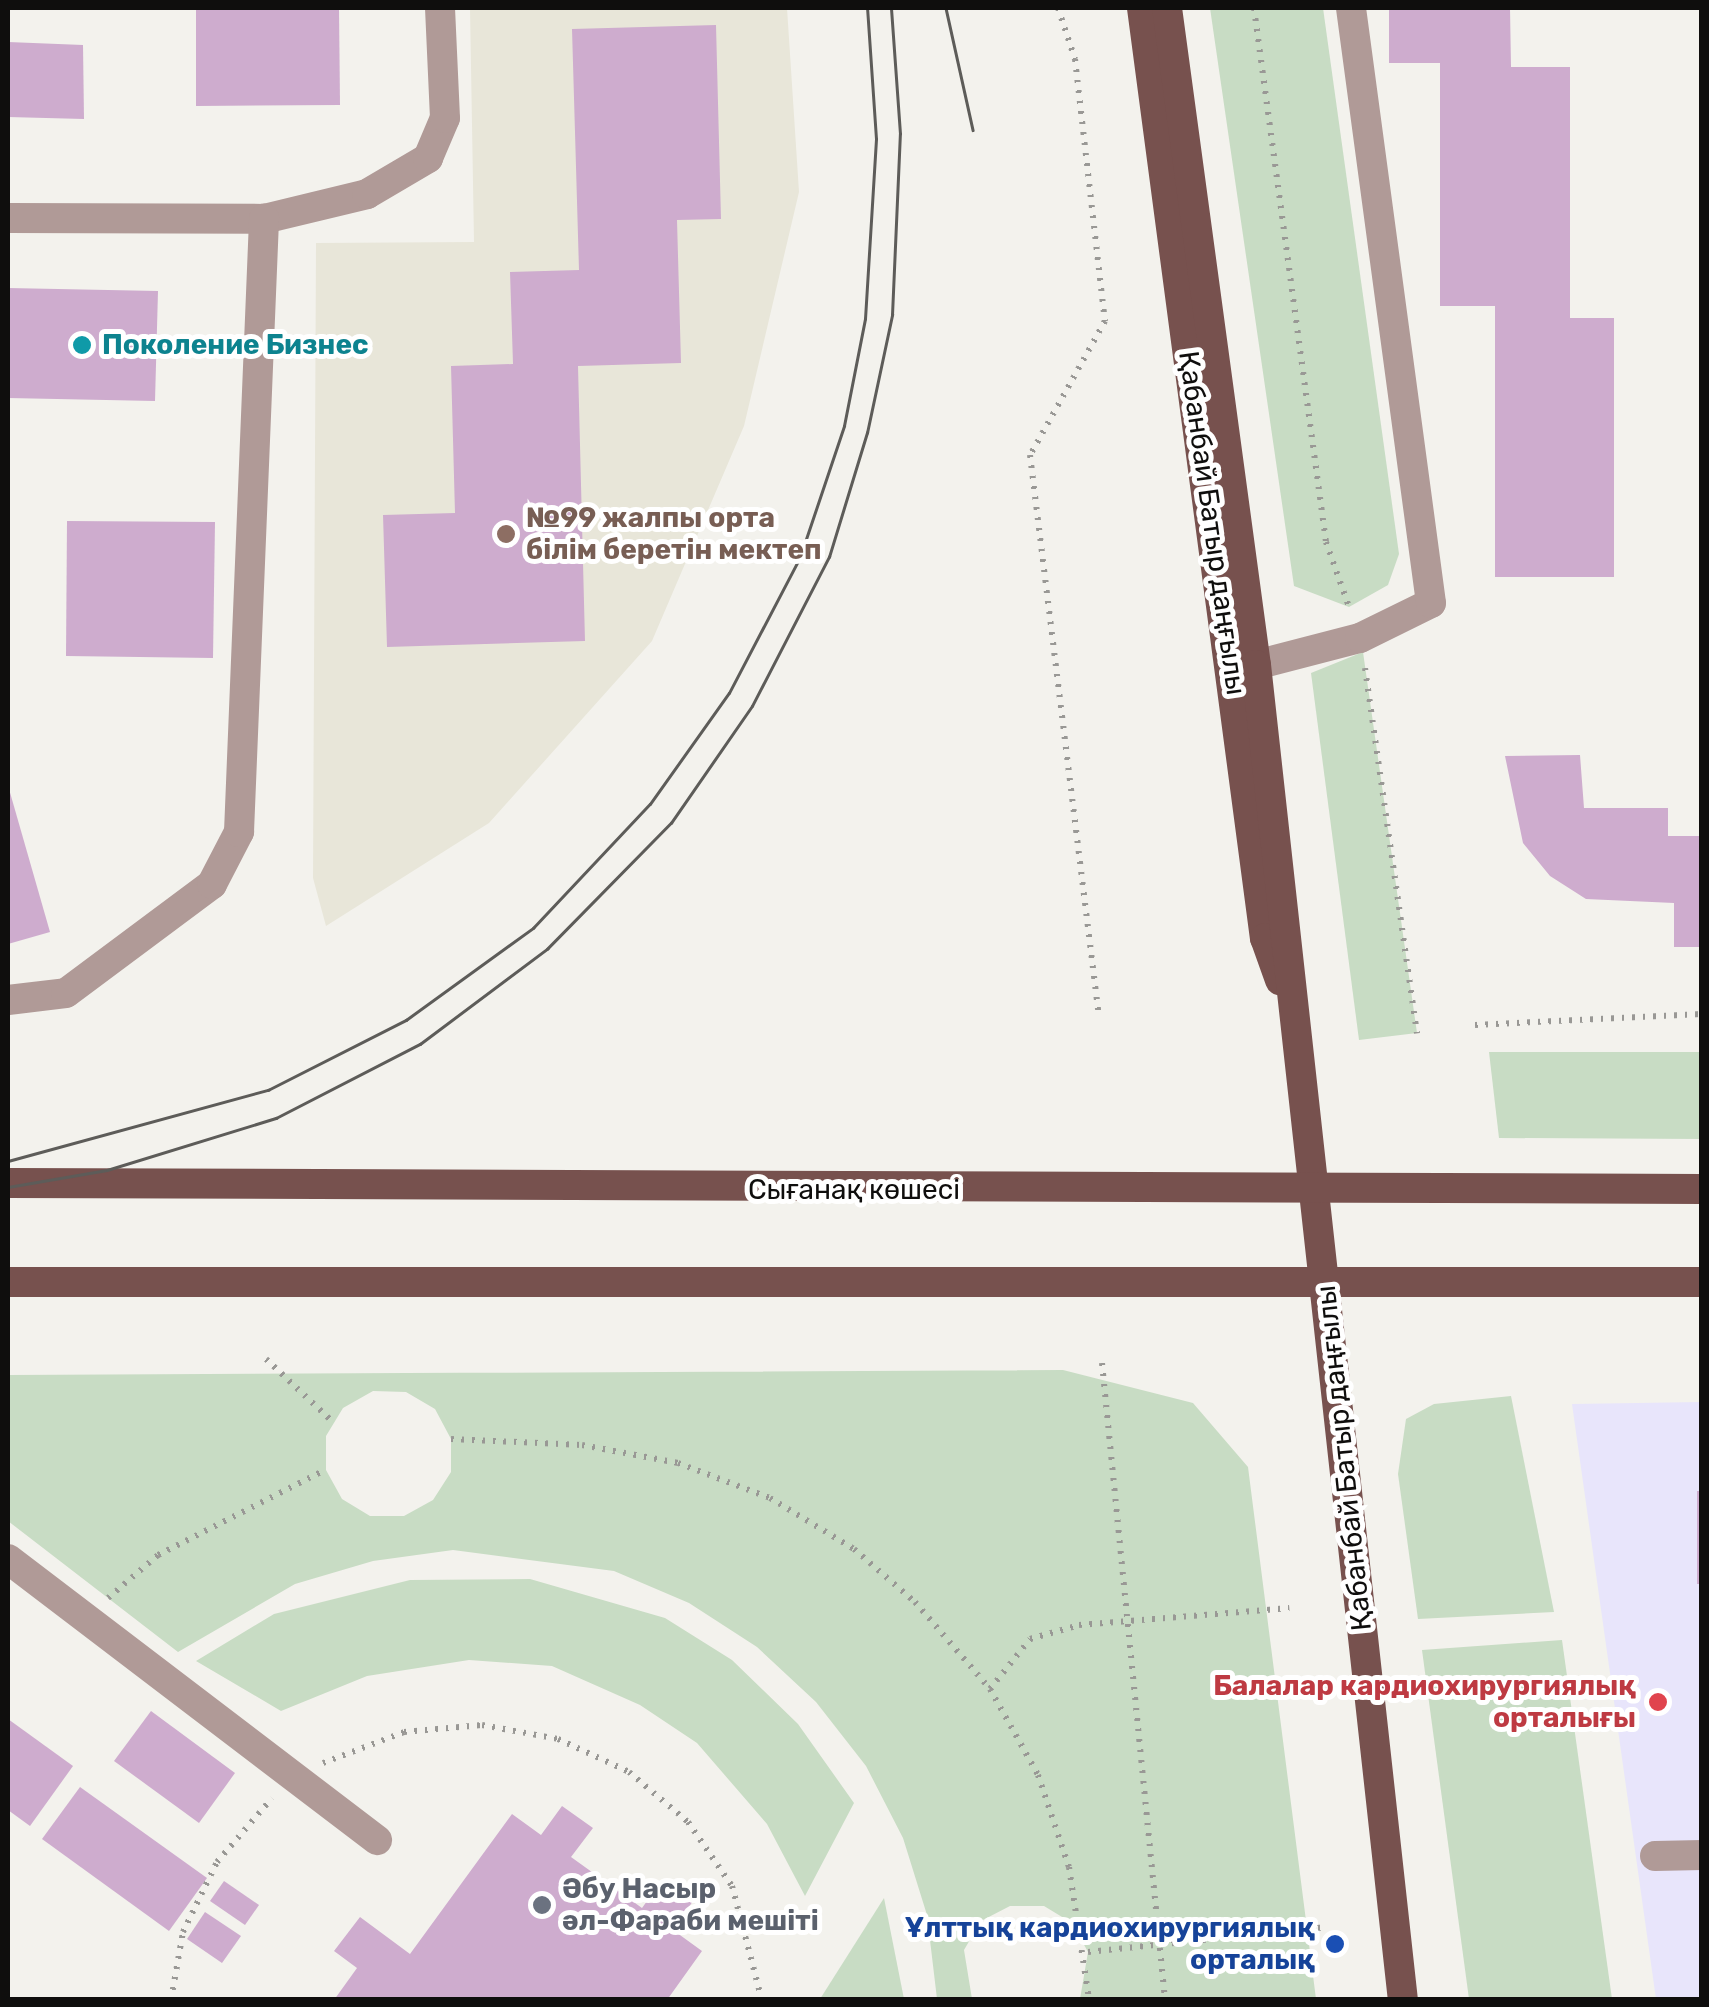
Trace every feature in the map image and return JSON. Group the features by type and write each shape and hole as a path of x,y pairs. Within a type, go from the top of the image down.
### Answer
{"main road":[{"name":"Қабанбай Батыр даңғылы","path":"1142,8 1266,938 1300,1034"},
{"name":"Қабанбай Батыр даңғылы","path":"1167,8 1256,666 1300,1034 1403,2000"},
{"name":"Сығанақ көшесі","path":"8,1184 1702,1189"},
{"path":"8,1282 1702,1282"}],"lane":[{"path":"8,218 264,219 367,194 428,158 445,118 440,8"},
{"path":"1256,666 1360,638 1431,603 1350,8"},
{"path":"8,1000 66,993 212,884 238,832 264,219"},
{"path":"8,1559 377,1840"},
{"path":"1655,1856 1702,1856"}],"path":[{"path":"1058,8 1075,59 1105,321 1030,455 1099,1017"},
{"path":"1254,8 1326,542 1360,638 1417,1033"},
{"path":"1475,1025 1702,1014"},
{"path":"266,1359 334,1423"},
{"path":"1102,1363 1165,2000"},
{"path":"451,1438 582,1445 678,1463 770,1498 854,1549 915,1602 990,1689 1038,1775 1088,1952 1090,2000"},
{"path":"85,1618 158,1556 326,1470"},
{"path":"990,1689 1030,1639 1130,1619 1289,1608"},
{"path":"171,2000 183,1932 217,1862 298,1780 404,1732 482,1725 558,1739 628,1772 688,1822 732,1886 762,2000"},
{"path":"1088,1952 1327,1927"}],"shaded area":[{"name":"№99 жалпы орта білім беретін мектеп","path":"470,8 787,8 799,192 744,426 652,641 489,823 326,926 313,878 316,243 474,242"},
{"name":"Балалар кардиохирургиялық орталығы","path":"1701,1402 1701,1999 1656,1999 1572,1404"}],"green space":[{"path":"1210,8 1323,8 1399,554 1388,585 1349,607 1294,586"},
{"path":"1363,652 1417,1033 1359,1040 1311,673"},
{"path":"1489,1052 1701,1052 1701,1139 1499,1138"},
{"path":"1063,1370 1193,1403 1248,1467 1316,1999 1080,1999 1088,1952 1072,1923 1044,1906 1010,1906 981,1921 964,1950 972,1999 937,1999 927,1915 903,1838 866,1766 816,1702 757,1647 689,1603 614,1571 453,1550 373,1561 295,1584 178,1652 8,1521 8,1375","holes":["373,1391 406,1392 435,1409 451,1439 451,1472 433,1500 404,1516 370,1516 342,1499 326,1470 326,1436 343,1408"]},
{"path":"1511,1396 1554,1612 1418,1619 1398,1474 1406,1419 1434,1404"},
{"path":"530,1579 665,1618 732,1660 798,1724 854,1803 805,1896 767,1824 697,1743 640,1705 552,1666 469,1660 367,1676 281,1711 196,1661 274,1614 410,1580"},
{"path":"1562,1640 1612,1999 1469,1999 1422,1650"},
{"path":"884,1898 904,1999 820,1999"}],"building":[{"path":"196,8 339,8 340,105 196,106"},
{"path":"1389,8 1510,8 1511,67 1570,67 1570,318 1614,318 1614,577 1495,577 1495,306 1440,306 1440,63 1389,63"},
{"path":"716,25 721,219 677,220 681,363 578,366 585,641 387,647 383,515 455,513 451,366 513,364 510,272 579,270 572,29"},
{"path":"8,42 83,45 84,119 8,117"},
{"name":"Поколение Бизнес","path":"8,288 158,291 155,401 8,398"},
{"path":"67,521 215,522 213,658 66,656"},
{"path":"1580,755 1584,808 1668,808 1668,836 1702,836 1702,947 1674,947 1674,903 1586,899 1550,876 1523,843 1505,756"},
{"path":"8,789 50,932 8,944"},
{"path":"1697,1491 1702,1491 1702,1584 1697,1584"},
{"path":"151,1711 235,1773 199,1823 114,1761"},
{"path":"8,1719 73,1766 30,1826 8,1810"},
{"path":"80,1787 207,1878 169,1931 42,1839"},
{"name":"Әбу Насыр әл-Фараби мешіті","path":"562,1806 593,1828 571,1857 642,1908 663,1879 693,1901 673,1930 702,1951 667,2000 334,2000 357,1968 334,1951 360,1917 410,1954 512,1814 541,1835"},
{"path":"224,1881 259,1905 245,1925 210,1901"},
{"path":"205,1912 241,1936 222,1963 187,1939"}],"tram line":[{"path":"8,1161 268,1090 406,1020 533,928 650,804 729,693 800,557 844,426 865,319 876,139 867,8"},
{"path":"8,1187 107,1170 276,1118 420,1044 547,949 671,823 752,706 829,557 867,433 892,315 900,134 891,8"},
{"path":"946,8 973,130"}],"place":[{"name":"Поколение Бизнес","path":"82,345"},
{"name":"№99 жалпы орта білім беретін мектеп","path":"506,534"},
{"name":"Балалар кардиохирургиялық орталығы","path":"1658,1702"},
{"name":"Әбу Насыр әл-Фараби мешіті","path":"542,1905"},
{"name":"Ұлттық кардиохирургиялық орталық","path":"1335,1944"}]}
